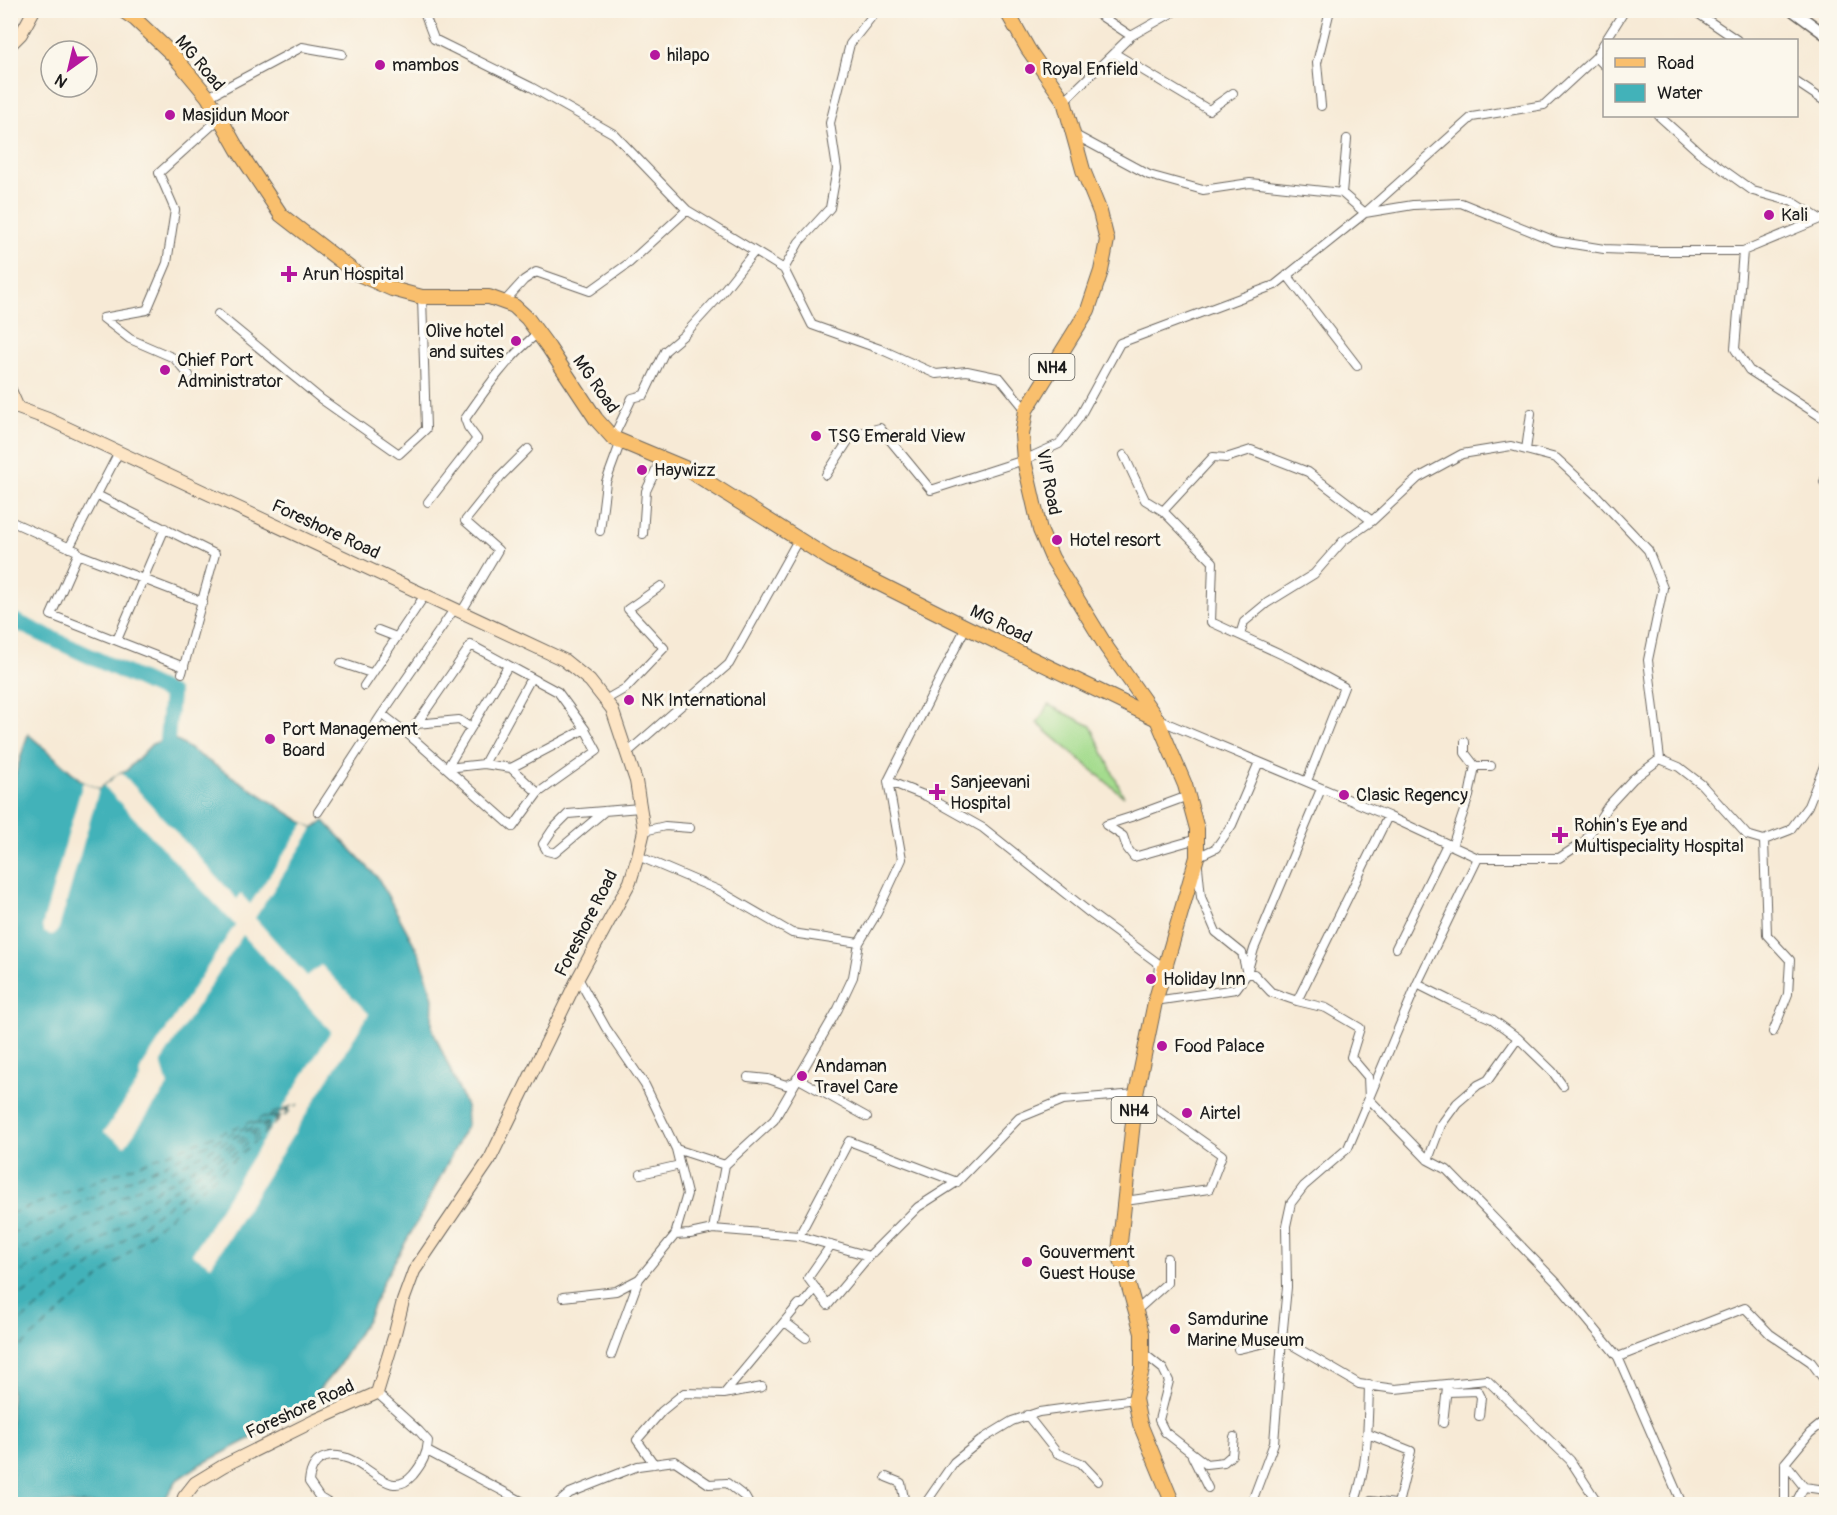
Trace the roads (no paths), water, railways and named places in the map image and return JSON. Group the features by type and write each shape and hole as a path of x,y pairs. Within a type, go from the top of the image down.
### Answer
{"main road":[{"path":"10,45 21,34 34,10"},
{"name":"MG Road","path":"122,10 135,19 173,55 208,98 238,150 281,215 356,273 392,289 422,297 489,297 514,306 538,333 596,419 617,439 687,469 830,559 1157,719"},
{"name":"VIP Road","path":"1006,10 1028,49 1064,101 1083,170 1100,212 1107,240 1101,271 1088,310 1026,410 1022,435 1024,460 1040,530 1052,558 1107,648 1157,719"},
{"name":"Foreshore Road","path":"10,390 14,411 48,419 564,660 590,681 612,709 636,781 644,831 630,882 578,978 490,1159 414,1271 403,1301 377,1393 223,1466 195,1483 184,1497 182,1504"},
{"name":"NH4","path":"1157,719 1188,796 1197,830 1197,857 1155,1002 1136,1094 1119,1252 1142,1333 1142,1369 1135,1399 1140,1424 1173,1504"}],"street":[{"path":"423,10 434,39 531,87 614,134 687,210 784,269 812,325 880,349 936,374 967,371 1000,378 1026,410"},
{"path":"784,269 799,242 830,208 837,169 830,123 850,44 877,10"},
{"path":"1092,10 1131,36"},
{"path":"1064,101 1131,36 1177,10"},
{"path":"1321,106 1317,63 1330,10"},
{"path":"1607,39 1625,10"},
{"path":"1693,10 1736,39"},
{"path":"1792,10 1827,35"},
{"path":"826,475 852,435 880,428 931,490 1024,460 1059,444 1079,418 1120,343 1275,285 1365,213 1472,117 1544,105 1596,57 1603,45"},
{"path":"208,98 302,47 342,54"},
{"path":"1114,53 1209,110 1233,93"},
{"path":"1596,57 1603,63"},
{"path":"1798,83 1827,102"},
{"path":"1660,117 1700,153 1752,190 1793,202 1823,219"},
{"path":"189,375 174,358 130,339 103,318 147,310 167,263 175,210 159,173 220,118"},
{"path":"1075,135 1149,175 1203,190 1250,183 1342,194 1365,213 1413,205 1461,203 1556,241 1615,249 1743,251 1823,219"},
{"path":"1342,194 1347,139"},
{"path":"504,302 524,280 536,272 590,291 629,263 687,210"},
{"path":"1743,251 1735,349 1749,370 1827,420"},
{"path":"600,531 606,482 617,439 632,398 644,395 665,351 700,317 754,252"},
{"path":"1287,275 1357,366"},
{"path":"218,314 321,399 399,454 426,429 422,297"},
{"path":"428,502 477,440 465,419 502,367 538,333"},
{"path":"1526,450 1531,413"},
{"path":"1240,635 1244,622 1267,603 1314,574 1344,541 1372,520 1418,478 1462,454 1511,446 1556,458 1596,495 1648,550 1663,588 1648,660 1660,759"},
{"path":"318,812 382,714 458,610 498,550 465,521 501,476 528,449"},
{"path":"1163,511 1213,457 1226,458 1251,450 1308,472 1372,520"},
{"path":"69,548 119,452"},
{"path":"1124,455 1145,500 1163,511 1213,562 1211,622 1296,661 1344,687 1307,782"},
{"path":"643,534 646,491 661,459"},
{"path":"78,554 51,615 117,640 183,670 215,554 97,495"},
{"path":"10,521 77,551 78,554 202,602"},
{"path":"117,640 165,528"},
{"path":"627,753 729,664 798,540"},
{"path":"605,700 626,688 664,648 628,609 661,586"},
{"path":"364,686 425,595"},
{"path":"713,1229 725,1165 774,1120 838,1009 853,977 859,943 877,913 902,859 888,781 966,627"},
{"path":"378,630 396,637"},
{"path":"382,714 447,768 513,828 538,793 597,751 585,729 558,692 471,645 409,735"},
{"path":"341,663 371,673"},
{"path":"447,768 508,666"},
{"path":"484,764 531,678"},
{"path":"1157,719 1388,816 1478,858 1560,858 1585,841 1608,806 1633,778 1660,759"},
{"path":"416,724 459,720 471,728"},
{"path":"511,768 585,729"},
{"path":"1396,948 1450,845 1469,796 1475,766 1465,753 1465,742"},
{"path":"1660,759 1679,767 1701,784 1747,835 1764,840 1790,830 1808,807 1827,761"},
{"path":"1247,974 1242,953 1216,932 1201,897 1197,857 1216,848 1232,825 1259,762"},
{"path":"447,768 484,764 511,768 538,793"},
{"path":"1475,766 1491,766"},
{"path":"888,781 926,796 983,828 1090,913 1159,964 1155,1002 1236,989 1247,974 1254,950 1322,789"},
{"path":"1188,796 1106,825 1122,836 1134,857 1197,839"},
{"path":"605,811 555,853 547,851 543,844 553,829 568,814 640,808"},
{"path":"1298,1002 1388,816"},
{"path":"644,831 664,826 690,828"},
{"path":"1764,840 1767,935 1790,960 1788,994 1773,1032"},
{"path":"638,856 718,890 792,933 859,943"},
{"path":"1251,1504 1274,1443 1287,1287 1286,1226 1292,1203 1304,1186 1348,1148 1417,984 1478,858"},
{"path":"1247,974 1254,974 1271,992 1298,1002 1326,1008 1360,1028 1351,1057 1368,1077 1370,1099 1428,1160 1447,1170 1557,1283 1618,1358 1682,1504"},
{"path":"578,978 606,1028 645,1085 676,1149 687,1194 675,1235 639,1280 611,1355"},
{"path":"1417,984 1492,1019 1518,1038 1552,1071 1563,1086"},
{"path":"1428,1160 1441,1125 1457,1103 1478,1085 1488,1080 1518,1038"},
{"path":"748,1077 768,1079 786,1085 796,1080"},
{"path":"796,1080 867,1117"},
{"path":"831,1245 808,1278 828,1305 869,1256 918,1207 957,1182 1019,1118 1063,1100 1136,1094 1222,1155 1209,1189 1125,1201"},
{"path":"799,1236 849,1141 957,1182"},
{"path":"676,1149 725,1165"},
{"path":"641,1174 680,1165"},
{"path":"675,1235 713,1229 799,1236 869,1256"},
{"path":"1136,1311 1167,1283 1167,1258"},
{"path":"563,1298 616,1291 639,1280"},
{"path":"724,1394 816,1288"},
{"path":"1618,1358 1745,1308 1770,1334 1811,1362 1827,1382"},
{"path":"785,1322 806,1338"},
{"path":"1238,1349 1282,1340 1359,1384 1395,1389 1447,1388 1478,1391 1481,1397 1479,1416"},
{"path":"1142,1353 1163,1369 1169,1381 1159,1420 1165,1432 1206,1464 1224,1462 1232,1455 1234,1437"},
{"path":"1447,1388 1487,1380 1570,1460 1596,1500 1602,1504"},
{"path":"1354,1504 1360,1489 1368,1434 1369,1384"},
{"path":"654,1464 637,1440 662,1411 684,1393 724,1394 762,1387"},
{"path":"1443,1423 1447,1388"},
{"path":"330,1504 320,1498 309,1482 310,1470 320,1459 336,1454 353,1460 382,1480 395,1485 406,1482 422,1464 427,1452 428,1441 377,1393"},
{"path":"925,1504 954,1462 984,1438 1027,1415 1135,1399"},
{"path":"1027,1415 1058,1453 1081,1463 1098,1481"},
{"path":"1785,1504 1785,1463 1810,1433 1827,1420"},
{"path":"1368,1434 1411,1451 1397,1504 1371,1501 1368,1504"},
{"path":"427,1452 527,1504"},
{"path":"1191,1454 1208,1488"},
{"path":"557,1504 570,1493 638,1466 675,1461 709,1484 727,1484 745,1497 749,1504"},
{"path":"1785,1463 1804,1487 1827,1490"},
{"path":"886,1477 901,1483 905,1504"},
{"path":"1795,1504 1804,1487"}],"water":[{"path":"28,734 83,782 99,789 121,772 126,771 152,744 173,738 313,829 324,821 378,878 421,957 433,998 432,1028 466,1106 467,1125 420,1217 383,1282 368,1318 338,1367 306,1405 279,1424 198,1466 177,1480 166,1497 165,1504 11,1504 11,788"}],"waterway":[{"path":"10,619 171,694 167,740"}],"place":[{"name":"hilapo","path":"655,55"},
{"name":"mambos","path":"380,65"},
{"name":"Royal Enfield","path":"1030,69"},
{"name":"Masjidun Moor","path":"170,115"},
{"name":"Kali","path":"1769,215"},
{"name":"Arun Hospital","path":"289,274"},
{"name":"Olive hotel and suites","path":"516,341"},
{"name":"Chief Port Administrator","path":"165,370"},
{"name":"TSG Emerald View","path":"816,436"},
{"name":"Haywizz","path":"642,470"},
{"name":"Hotel resort","path":"1057,540"},
{"name":"NK International","path":"629,700"},
{"name":"Port Management Board","path":"270,739"},
{"name":"Sanjeevani Hospital","path":"937,792"},
{"name":"Clasic Regency","path":"1344,795"},
{"name":"Rohin's Eye and Multispeciality Hospital","path":"1560,835"},
{"name":"Holiday Inn","path":"1151,979"},
{"name":"Food Palace","path":"1162,1046"},
{"name":"Andaman Travel Care","path":"802,1076"},
{"name":"Airtel","path":"1187,1113"},
{"name":"Gouverment Guest House","path":"1027,1262"},
{"name":"Samdurine Marine Museum","path":"1175,1329"}]}
